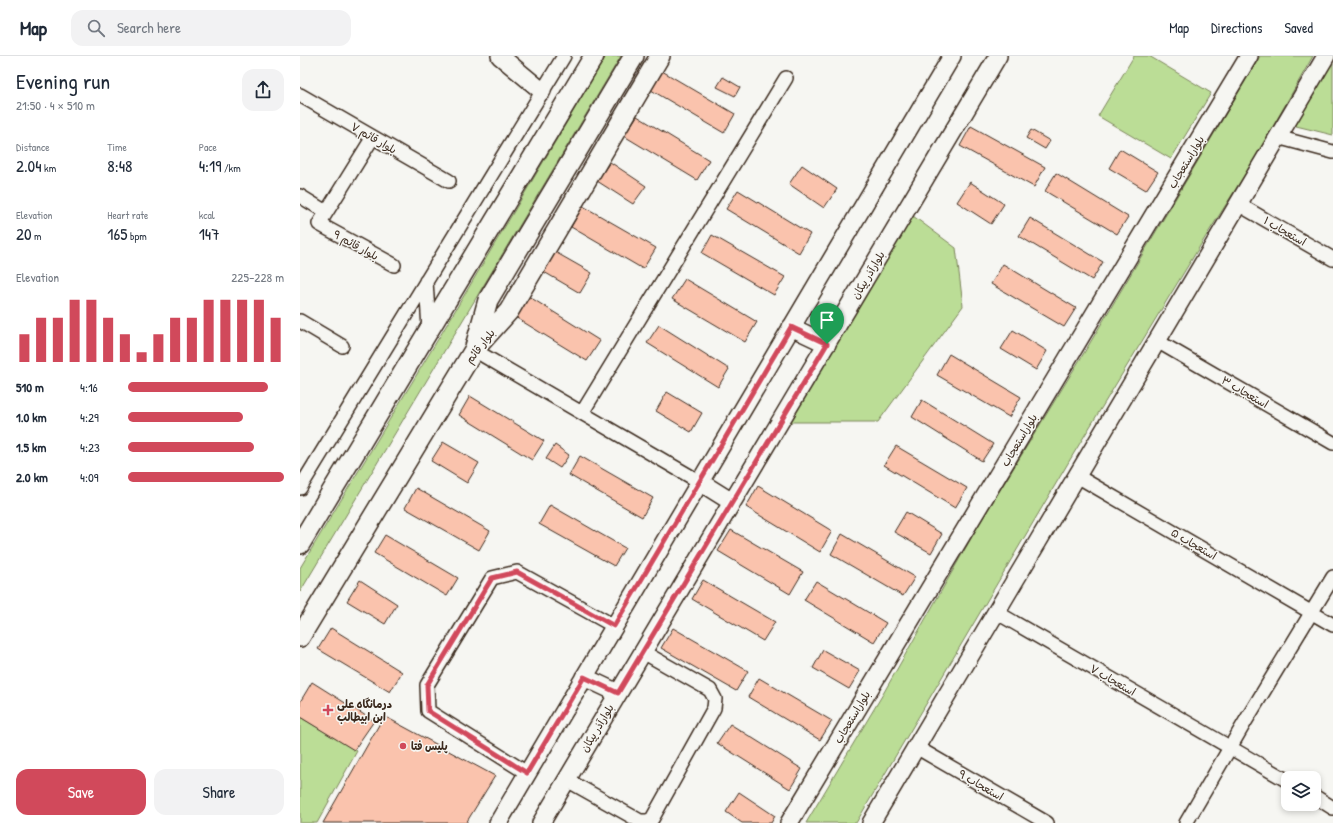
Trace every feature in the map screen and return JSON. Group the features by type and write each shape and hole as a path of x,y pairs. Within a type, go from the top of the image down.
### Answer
{"main road":[{"path":"300,544 594,56"},
{"path":"474,350 488,300 634,56"},
{"name":"بلوار قائم","path":"300,637 474,350 509,311 660,56"}],"street":[{"path":"500,56 542,91"},
{"path":"300,488 564,56"},
{"path":"498,823 952,56"},
{"name":"بلوارآذر پیکان","path":"541,823 998,56"},
{"name":"بلواراستعجاب","path":"789,823 1249,56"},
{"path":"871,823 1326,56"},
{"path":"582,413 786,78"},
{"name":"بلوار قائم ۷","path":"300,95 448,181"},
{"path":"300,196 326,212 373,137"},
{"path":"1277,137 1333,152"},
{"name":"استعجاب ۱","path":"1238,204 1333,259"},
{"name":"بلوار قائم ۹","path":"326,212 319,224 394,265"},
{"path":"426,281 429,329"},
{"path":"300,321 342,346"},
{"path":"791,327 827,344"},
{"name":"استعجاب ۳","path":"1156,341 1333,443"},
{"path":"474,350 732,502"},
{"name":"استعجاب ۵","path":"1077,476 1333,625"},
{"path":"527,773 428,711 427,685 492,578 517,572 614,626"},
{"path":"1186,823 1333,577"},
{"name":"استعجاب ۷","path":"996,612 1281,777"},
{"path":"567,780 640,821 647,822 652,819 714,708 715,699 710,690 643,652"},
{"path":"584,677 618,693"},
{"name":"استعجاب ۹","path":"916,747 1047,823"},
{"path":"1321,800 1333,808"}],"green space":[{"path":"606,56 621,56 300,592 300,568"},
{"path":"1134,56 1149,56 1211,93 1171,159 1098,116"},
{"path":"1260,56 1313,56 1254,160 1074,453 856,823 806,823 883,694 978,526 1087,348"},
{"path":"1333,59 1333,135 1292,125"},
{"path":"905,210 956,248 963,306 878,422 782,422"},
{"path":"300,717 357,751 317,823 300,823"}],"building":[{"path":"662,71 735,114 724,133 651,90"},
{"path":"723,77 740,87 735,96 717,87"},
{"path":"637,116 709,160 697,180 624,136"},
{"path":"971,126 1045,167 1034,187 960,146"},
{"path":"1031,130 1050,141 1045,149 1026,138"},
{"path":"1120,149 1158,172 1146,190 1109,168"},
{"path":"610,162 646,186 633,204 597,181"},
{"path":"802,165 837,189 824,208 789,184"},
{"path":"1056,173 1128,217 1117,234 1045,191"},
{"path":"970,182 1004,204 991,224 957,202"},
{"path":"738,190 810,234 799,253 726,209"},
{"path":"583,206 656,248 643,269 571,227"},
{"path":"1030,218 1103,262 1092,280 1019,236"},
{"path":"712,235 785,277 774,295 702,253"},
{"path":"555,252 592,273 580,293 544,272"},
{"path":"1003,264 1076,308 1064,327 991,284"},
{"path":"685,279 757,322 745,342 672,299"},
{"path":"528,296 600,341 587,361 515,317"},
{"path":"659,325 729,369 718,387 647,343"},
{"path":"1013,330 1047,351 1036,370 1001,349"},
{"path":"949,354 1021,397 1009,417 937,375"},
{"path":"667,392 702,413 691,432 656,411"},
{"path":"470,396 544,441 532,460 459,415"},
{"path":"922,400 993,444 982,461 912,417"},
{"path":"443,442 479,463 467,483 431,461"},
{"path":"555,445 569,455 560,468 546,459"},
{"path":"896,446 967,488 955,508 884,465"},
{"path":"580,456 653,498 642,517 569,475"},
{"path":"758,486 832,531 820,552 746,507"},
{"path":"416,488 490,531 479,550 405,508"},
{"path":"550,505 625,548 614,566 539,524"},
{"path":"906,512 942,534 931,553 894,532"},
{"path":"731,530 803,572 790,594 718,551"},
{"path":"842,534 915,577 903,596 831,554"},
{"path":"385,535 458,578 447,596 374,553"},
{"path":"360,580 397,604 385,624 347,601"},
{"path":"703,580 775,622 763,641 692,599"},
{"path":"816,581 886,623 874,642 804,600"},
{"path":"331,628 402,672 390,692 318,649"},
{"path":"673,628 748,671 736,691 661,648"},
{"path":"823,650 860,671 849,689 813,668"},
{"path":"759,678 832,721 820,740 748,697"},
{"name":"درمانگاه علی ابن ابیطالب","path":"312,682 374,721 354,750 300,717 300,702"},
{"name":"پلیس فتا","path":"384,716 495,776 466,823 323,823"},
{"path":"730,724 802,769 790,789 717,743"},
{"path":"739,792 775,816 771,823 742,823 726,812"}],"place":[{"name":"درمانگاه علی ابن ابیطالب","path":"328,710"},
{"name":"پلیس فتا","path":"403,746"}],"route":[{"path":"791,327 827,344 618,693 584,677 527,773 428,711 427,685 492,578 517,572 614,626 791,327"}]}
